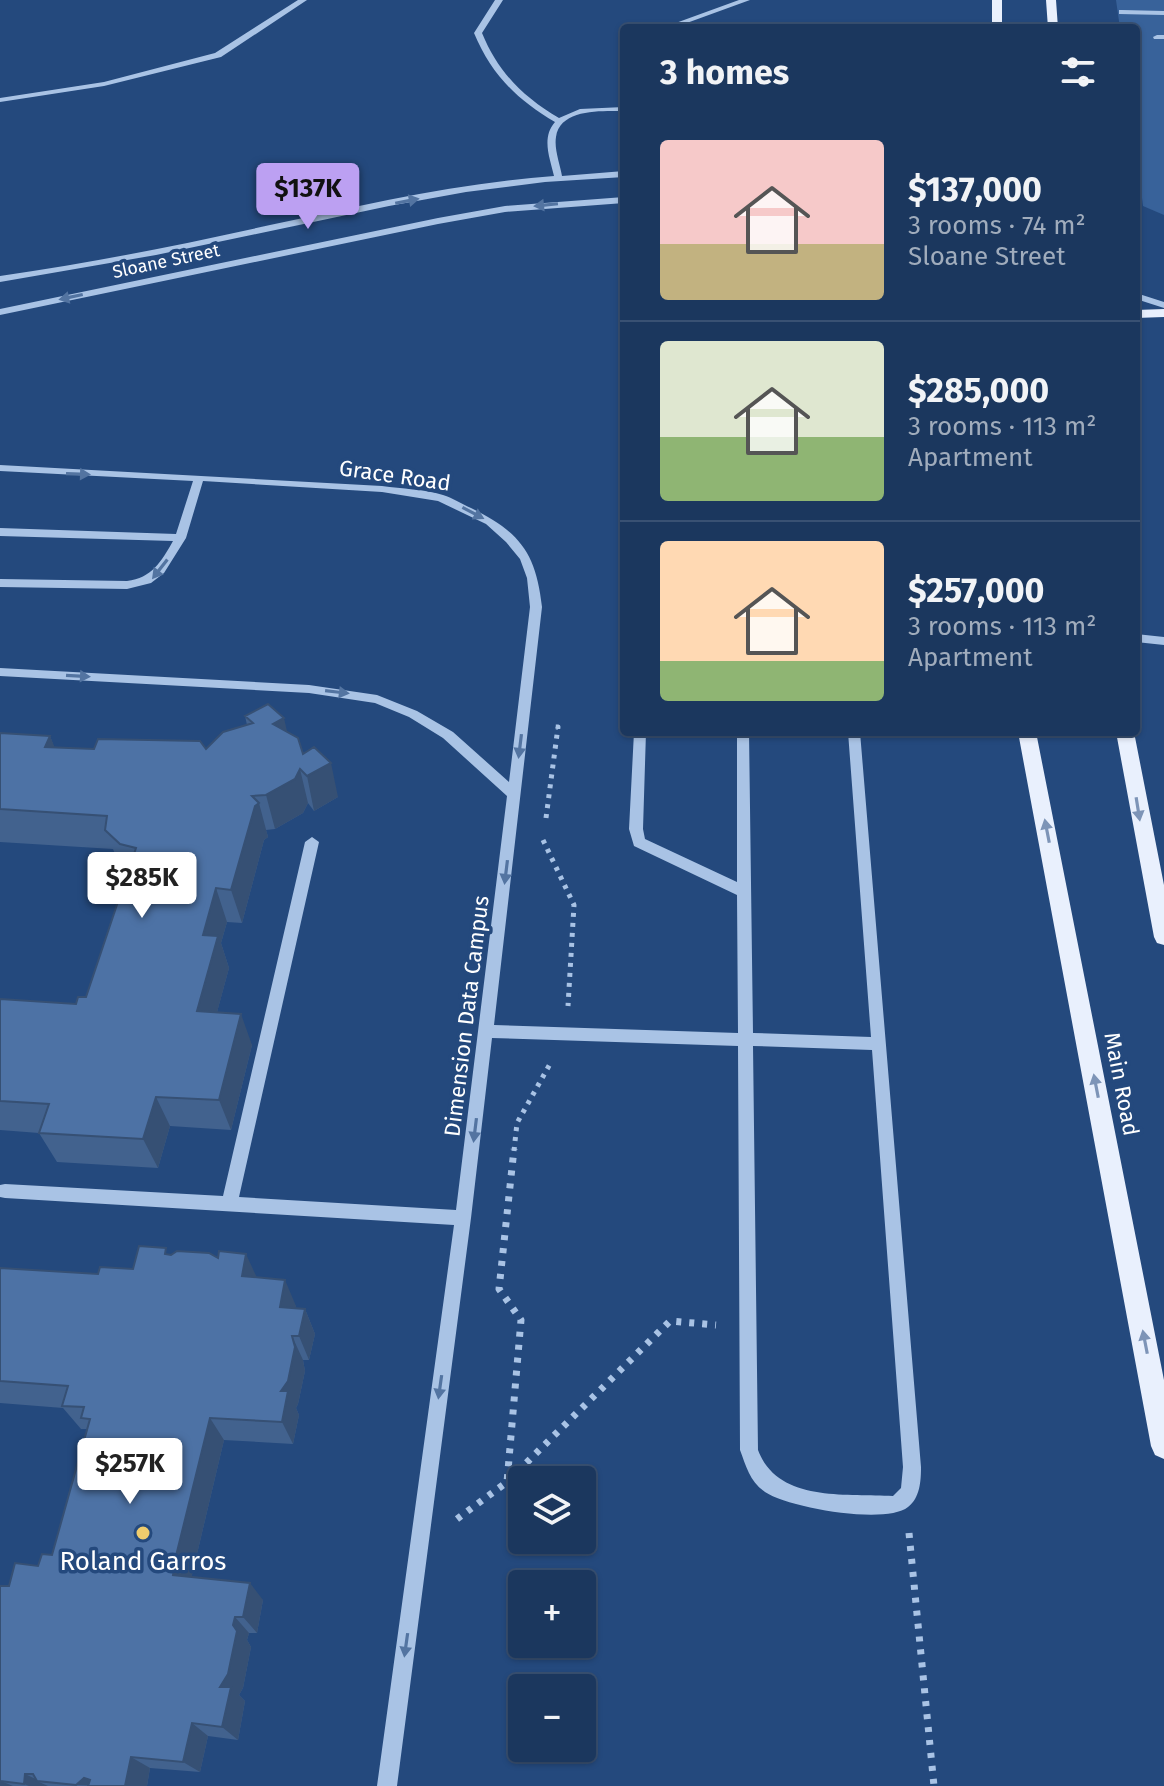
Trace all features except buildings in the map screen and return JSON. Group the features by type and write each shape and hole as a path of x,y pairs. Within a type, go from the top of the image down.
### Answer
{"main road":[{"path":"997,0 997,24"},
{"path":"1051,0 1053,24"},
{"path":"1140,314 1164,313"},
{"name":"Main Road","path":"1028,736 1164,1446"},
{"path":"1126,736 1164,937"}],"street":[{"path":"0,100 104,84 218,55 303,0"},
{"path":"499,0 478,33 488,60 509,87 559,121"},
{"path":"677,24 746,0"},
{"path":"1122,12 1164,13"},
{"path":"558,177 551,135 559,121 587,110 620,109"},
{"name":"Sloane Street","path":"0,279 459,191 558,177 620,174"},
{"name":"Sloane Street","path":"0,312 438,221 505,209 620,200"},
{"path":"1140,297 1164,305"},
{"name":"Grace Road","path":"0,468 382,489 441,498 490,522 510,539 525,558 533,578 536,607 514,794"},
{"path":"0,583 137,585 160,574 180,538 199,478"},
{"path":"0,532 180,538"},
{"path":"1140,638 1164,641"},
{"path":"0,672 309,689 377,699 413,714 448,735 514,794"},
{"path":"640,736 636,829 639,842 745,892"},
{"path":"743,736 749,1450 752,1468 764,1484 784,1496 894,1505 905,1500 911,1489 912,1467 854,736"},
{"name":"Dimension Data Campus","path":"387,1786 487,1031 514,794"},
{"path":"229,1204 312,842"},
{"path":"487,1031 879,1044"},
{"path":"5,1191 463,1218"}],"path":[{"path":"507,1482 521,1320 499,1289 517,1123 566,1034 574,905 543,844 558,727 523,724"},
{"path":"419,1547 507,1482 670,1321 748,1327"},
{"path":"905,1500 934,1786"}],"shaded area":[{"path":"1116,0 1164,0 1164,215 1143,206 1140,182 1140,24 1119,24"}],"place":[{"name":"Roland Garros","path":"143,1533"}]}
